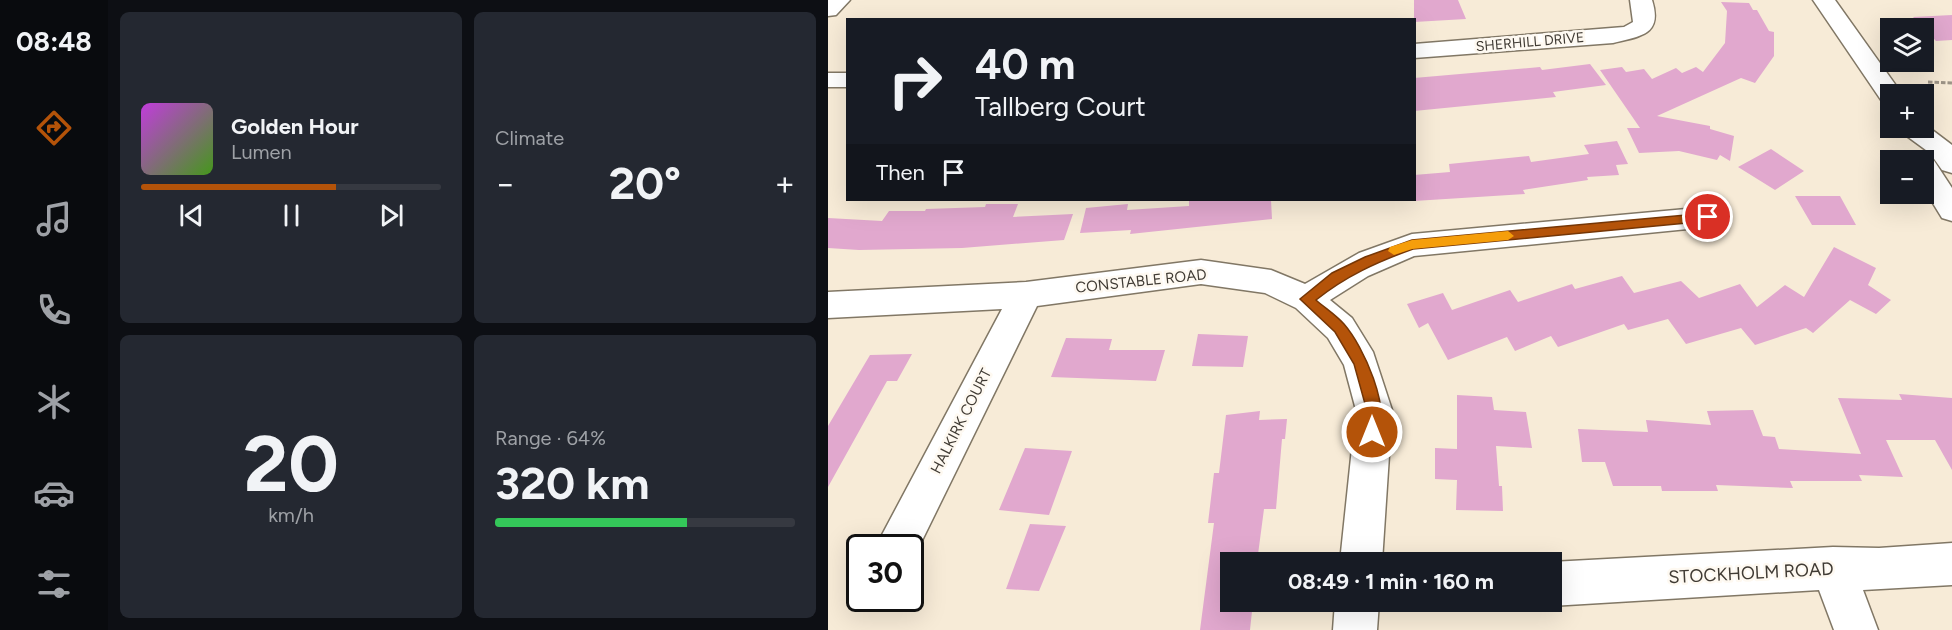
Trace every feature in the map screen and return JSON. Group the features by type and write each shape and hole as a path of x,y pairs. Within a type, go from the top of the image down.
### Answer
{"street":[{"path":"828,10 839,0"},
{"name":"SHERHILL DRIVE","path":"1416,51 1613,36 1631,32 1644,25 1641,0"},
{"path":"1824,0 1882,84"},
{"path":"828,80 846,80"},
{"path":"1927,138 1939,147 1952,164"},
{"path":"1934,182 1952,211"},
{"path":"1307,299 1345,272 1412,245 1708,217"},
{"name":"CONSTABLE ROAD","path":"828,305 1026,295 1201,272 1271,282 1307,299 1340,328 1361,362 1374,411 1361,552"},
{"name":"HALKIRK COURT","path":"903,534 1026,295"},
{"name":"STOCKHOLM ROAD","path":"1562,583 1833,568 1879,569 1952,564"},
{"path":"1833,568 1856,630"},
{"path":"1355,630 1356,612"}],"path":[{"path":"1928,82 1952,83"}],"building":[{"path":"1414,0 1458,0 1466,19 1416,22"},
{"path":"1721,2 1749,3 1753,10 1757,10 1769,31 1774,32 1774,56 1755,83 1741,78 1657,116 1710,126 1710,129 1734,136 1730,161 1720,155 1717,160 1679,151 1639,153 1627,128 1640,128 1600,70 1622,67 1626,72 1644,69 1652,79 1676,68 1682,73 1696,67 1703,72 1725,43 1727,11"},
{"path":"1952,15 1952,40 1936,41 1934,39 1934,18 1913,17"},
{"path":"1590,64 1606,85 1553,92 1556,97 1416,111 1416,78 1540,67 1542,70"},
{"path":"1617,141 1628,164 1616,165 1619,175 1587,177 1588,180 1523,190 1525,194 1416,201 1416,175 1450,172 1449,164 1529,156 1531,162 1589,154 1584,145"},
{"path":"1771,149 1804,171 1775,190 1738,167"},
{"path":"1795,196 1840,196 1856,225 1812,225"},
{"path":"1189,201 1271,201 1272,219 1130,234 1131,230 1080,233 1086,208 1128,204 1127,210 1189,206"},
{"path":"986,204 1018,204 1013,217 1073,214 1064,240 962,248 859,250 828,248 828,218 882,221 889,211 985,207"},
{"path":"1834,247 1876,268 1868,285 1891,300 1876,314 1850,300 1813,333 1806,328 1755,345 1741,328 1686,344 1668,319 1628,330 1624,324 1558,347 1551,336 1515,351 1507,337 1448,360 1428,323 1419,328 1407,304 1443,293 1452,310 1510,290 1518,302 1572,284 1575,289 1622,276 1634,293 1681,281 1699,298 1740,284 1757,307 1785,285 1804,297"},
{"path":"1198,334 1248,336 1243,367 1192,366"},
{"path":"1066,338 1112,339 1109,350 1165,350 1156,381 1051,377"},
{"path":"912,354 897,381 887,381 828,487 828,426 870,355"},
{"path":"1899,394 1952,398 1952,470 1935,440 1886,440 1903,477 1859,475 1862,481 1790,481 1793,488 1716,485 1718,491 1662,491 1661,486 1613,486 1605,462 1582,462 1578,429 1648,432 1646,420 1711,425 1707,411 1753,410 1763,436 1775,437 1779,449 1861,454 1838,398 1902,400"},
{"path":"1457,395 1492,397 1494,410 1526,412 1532,448 1496,446 1503,511 1456,510 1457,480 1435,479 1435,448 1457,449"},
{"path":"1260,411 1259,420 1287,419 1285,439 1282,439 1276,509 1264,509 1258,552 1220,552 1220,612 1252,612 1250,630 1200,630 1214,523 1208,523 1214,473 1219,473 1226,415"},
{"path":"1025,448 1072,451 1049,515 999,510"},
{"path":"1030,524 1066,526 1039,591 1006,589"}],"slow traffic":[{"path":"1394,251 1412,245 1508,236"}],"route":[{"path":"1372,432 1374,411 1361,362 1340,328 1307,299 1337,277 1370,260 1412,245 1708,217"}]}
